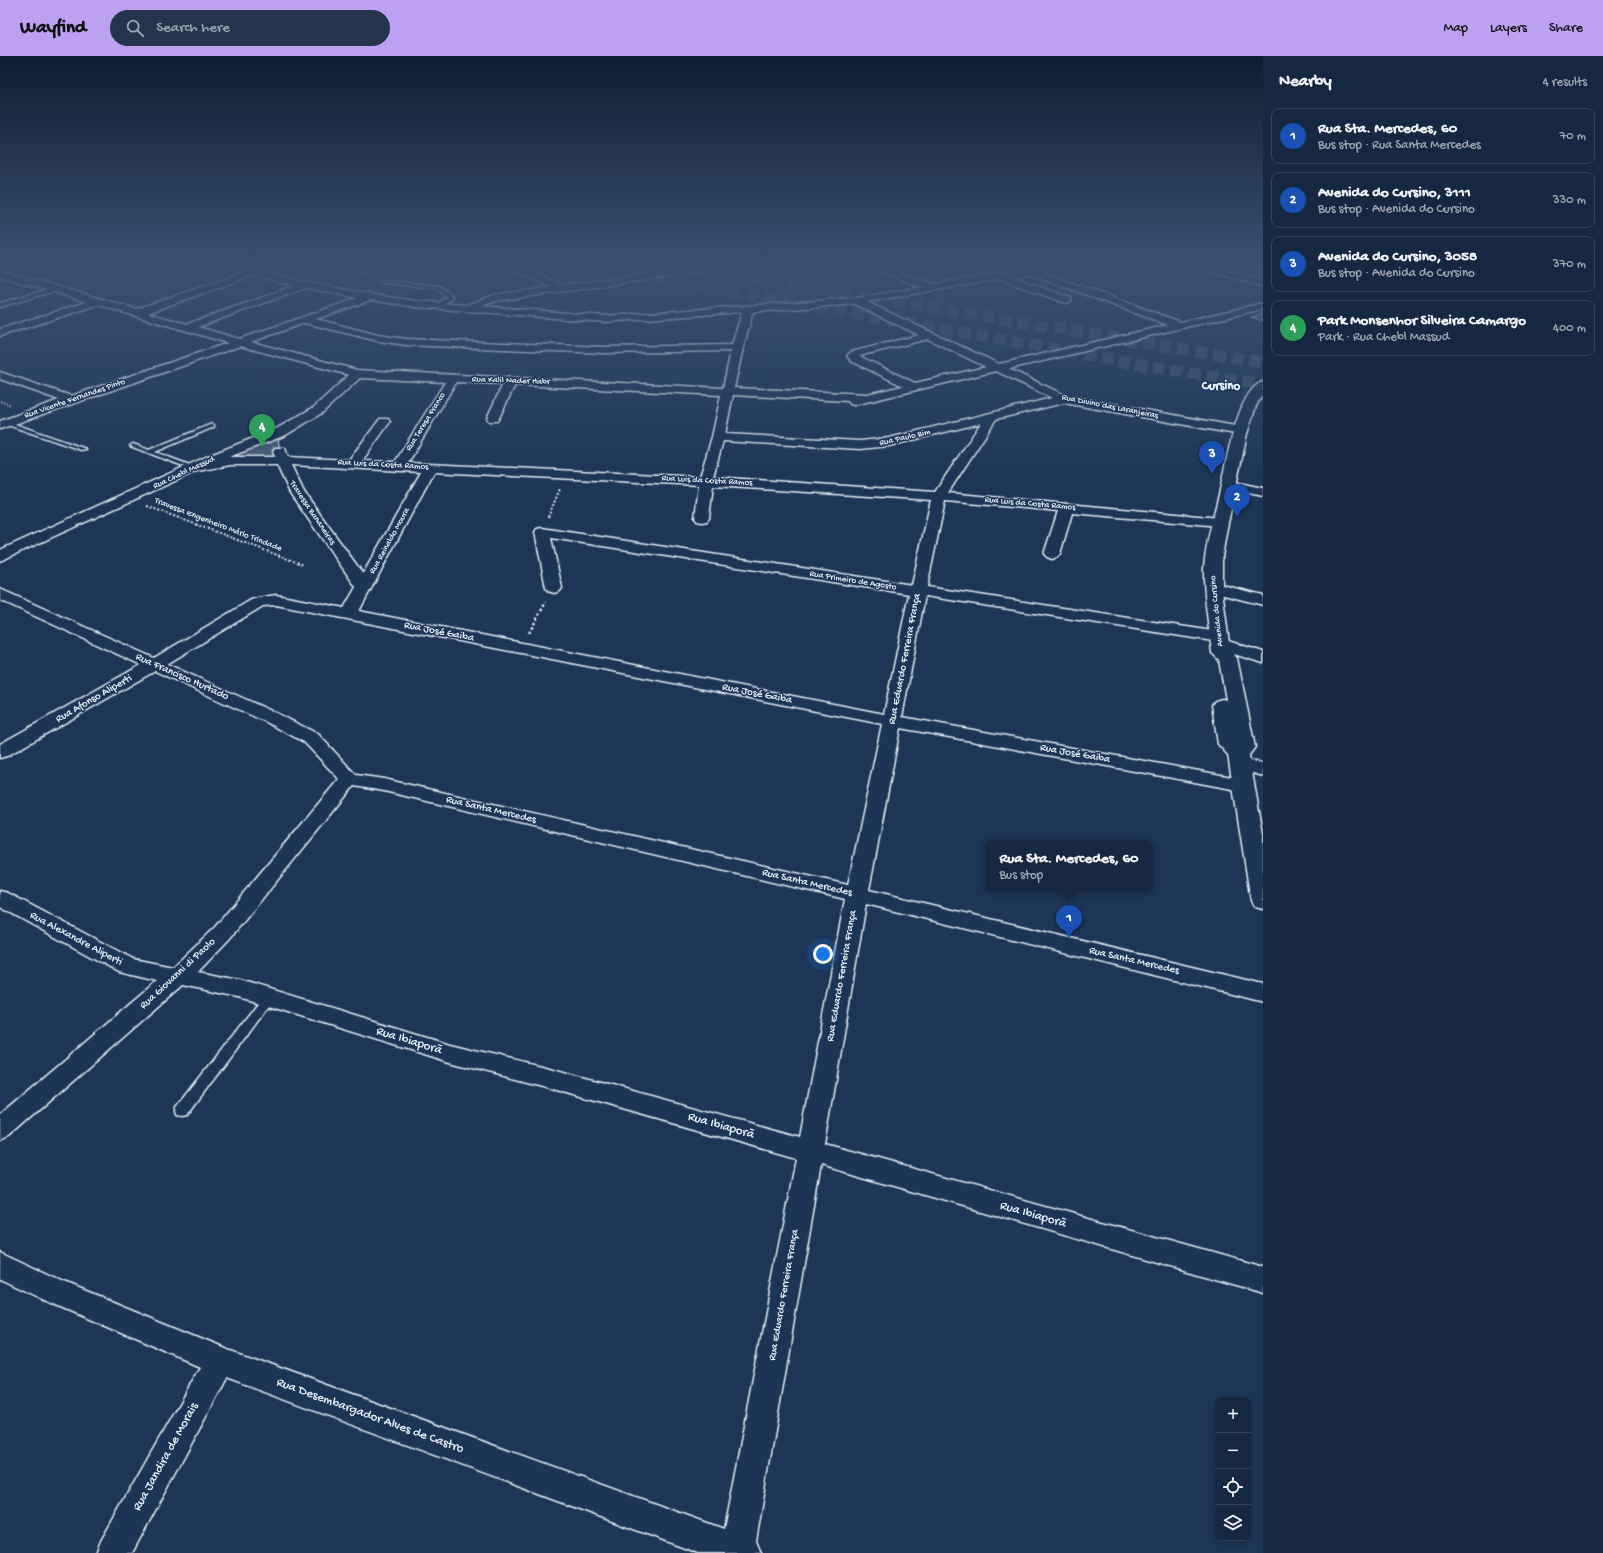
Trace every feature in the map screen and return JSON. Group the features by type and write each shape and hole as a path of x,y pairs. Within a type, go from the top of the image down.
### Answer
{"main road":[{"name":"Avenida do Cursino","path":"1263,386 1252,400 1240,431 1220,522 1213,565 1220,645 1215,656 1228,744 1239,758 1263,901"}],"street":[{"name":"Rua Kalil Nader Habr","path":"227,339 357,374 728,390 868,398"},
{"name":"Rua Vicente Fernandes Pinto","path":"3,424 224,347 253,339"},
{"path":"384,339 399,341 605,350 737,348"},
{"path":"702,518 706,481 718,437 740,339"},
{"path":"914,387 853,356 855,354 916,339"},
{"name":"Rua Divino das Laranjeiras","path":"933,339 1064,399 1240,431"},
{"name":"Rua Kalil Nader Habr","path":"842,404 1120,339"},
{"name":"Rua Chebl Massud","path":"0,556 128,499 193,468 281,432 318,410 357,374"},
{"path":"1,375 70,400"},
{"name":"Rua Teresa Franco","path":"399,466 453,378"},
{"path":"493,418 511,381"},
{"name":"Rua Paulo Bim","path":"718,437 860,445 874,444 889,442 1064,399"},
{"name":"Rua Eduardo Ferreira França","path":"740,1552 810,1151 857,895 918,591 939,496 992,416"},
{"path":"353,464 384,422"},
{"name":"Travessa Bananeiras","path":"281,432 278,438 282,461 297,493 364,587"},
{"name":"Rua Luis da Costa Ramos","path":"193,468 231,462 282,461 706,481 939,496 1220,522"},
{"name":"Rua Reinaldo Moura","path":"349,614 430,468"},
{"path":"1229,485 1263,492"},
{"path":"1052,554 1066,507"},
{"path":"542,532 554,588"},
{"name":"Rua Primeiro de Agosto","path":"542,532 918,591 1220,645 1263,658"},
{"path":"1214,588 1263,600"},
{"name":"Rua Francisco Hurtado","path":"0,594 272,718 311,738 350,780"},
{"name":"Rua José Gaiba","path":"270,600 349,614 893,721 1243,784"},
{"name":"Rua Afonso Aliperti","path":"0,752 155,664 257,603 270,600"},
{"path":"1239,758 1263,770"},
{"name":"Rua Santa Mercedes","path":"350,780 384,785 857,895 1263,993"},
{"name":"Rua Giovanni di Paolo","path":"0,1130 179,976 223,932 343,786 350,780"},
{"name":"Rua Alexandre Aliperti","path":"0,898 127,966 151,972 179,976"},
{"name":"Rua Ibiaporã","path":"179,976 240,989 450,1053 553,1079 1263,1280"},
{"name":"Rua Desembargador Alves de Castro","path":"0,1265 52,1290 220,1361 740,1552"},
{"name":"Rua Jandira de Morais","path":"113,1553 220,1361"}],"lane":[{"name":"Rua Vicente Fernandes Pinto","path":"3,424 83,449"},
{"path":"149,452 212,426"},
{"path":"133,446 193,468"},
{"path":"182,1111 268,998"}],"path":[{"path":"542,532 567,474"},
{"name":"Travessa Engenheiro Mário Trindade","path":"128,499 304,565"},
{"path":"520,648 554,588"}],"building":[{"path":"281,432 278,439 282,461 200,466"}],"tunnel":[{"path":"996,339 1177,371 1263,384"},
{"path":"1122,339 1263,362"}],"place":[{"name":"Park Monsenhor Silveira Camargo","path":"262,447"},
{"name":"Avenida do Cursino, 3058","path":"1212,474"},
{"name":"Avenida do Cursino, 3111","path":"1237,517"},
{"name":"Rua Sta. Mercedes, 60","path":"1069,938"}],"district":[{"name":"Cursino","path":"1221,386"}]}
